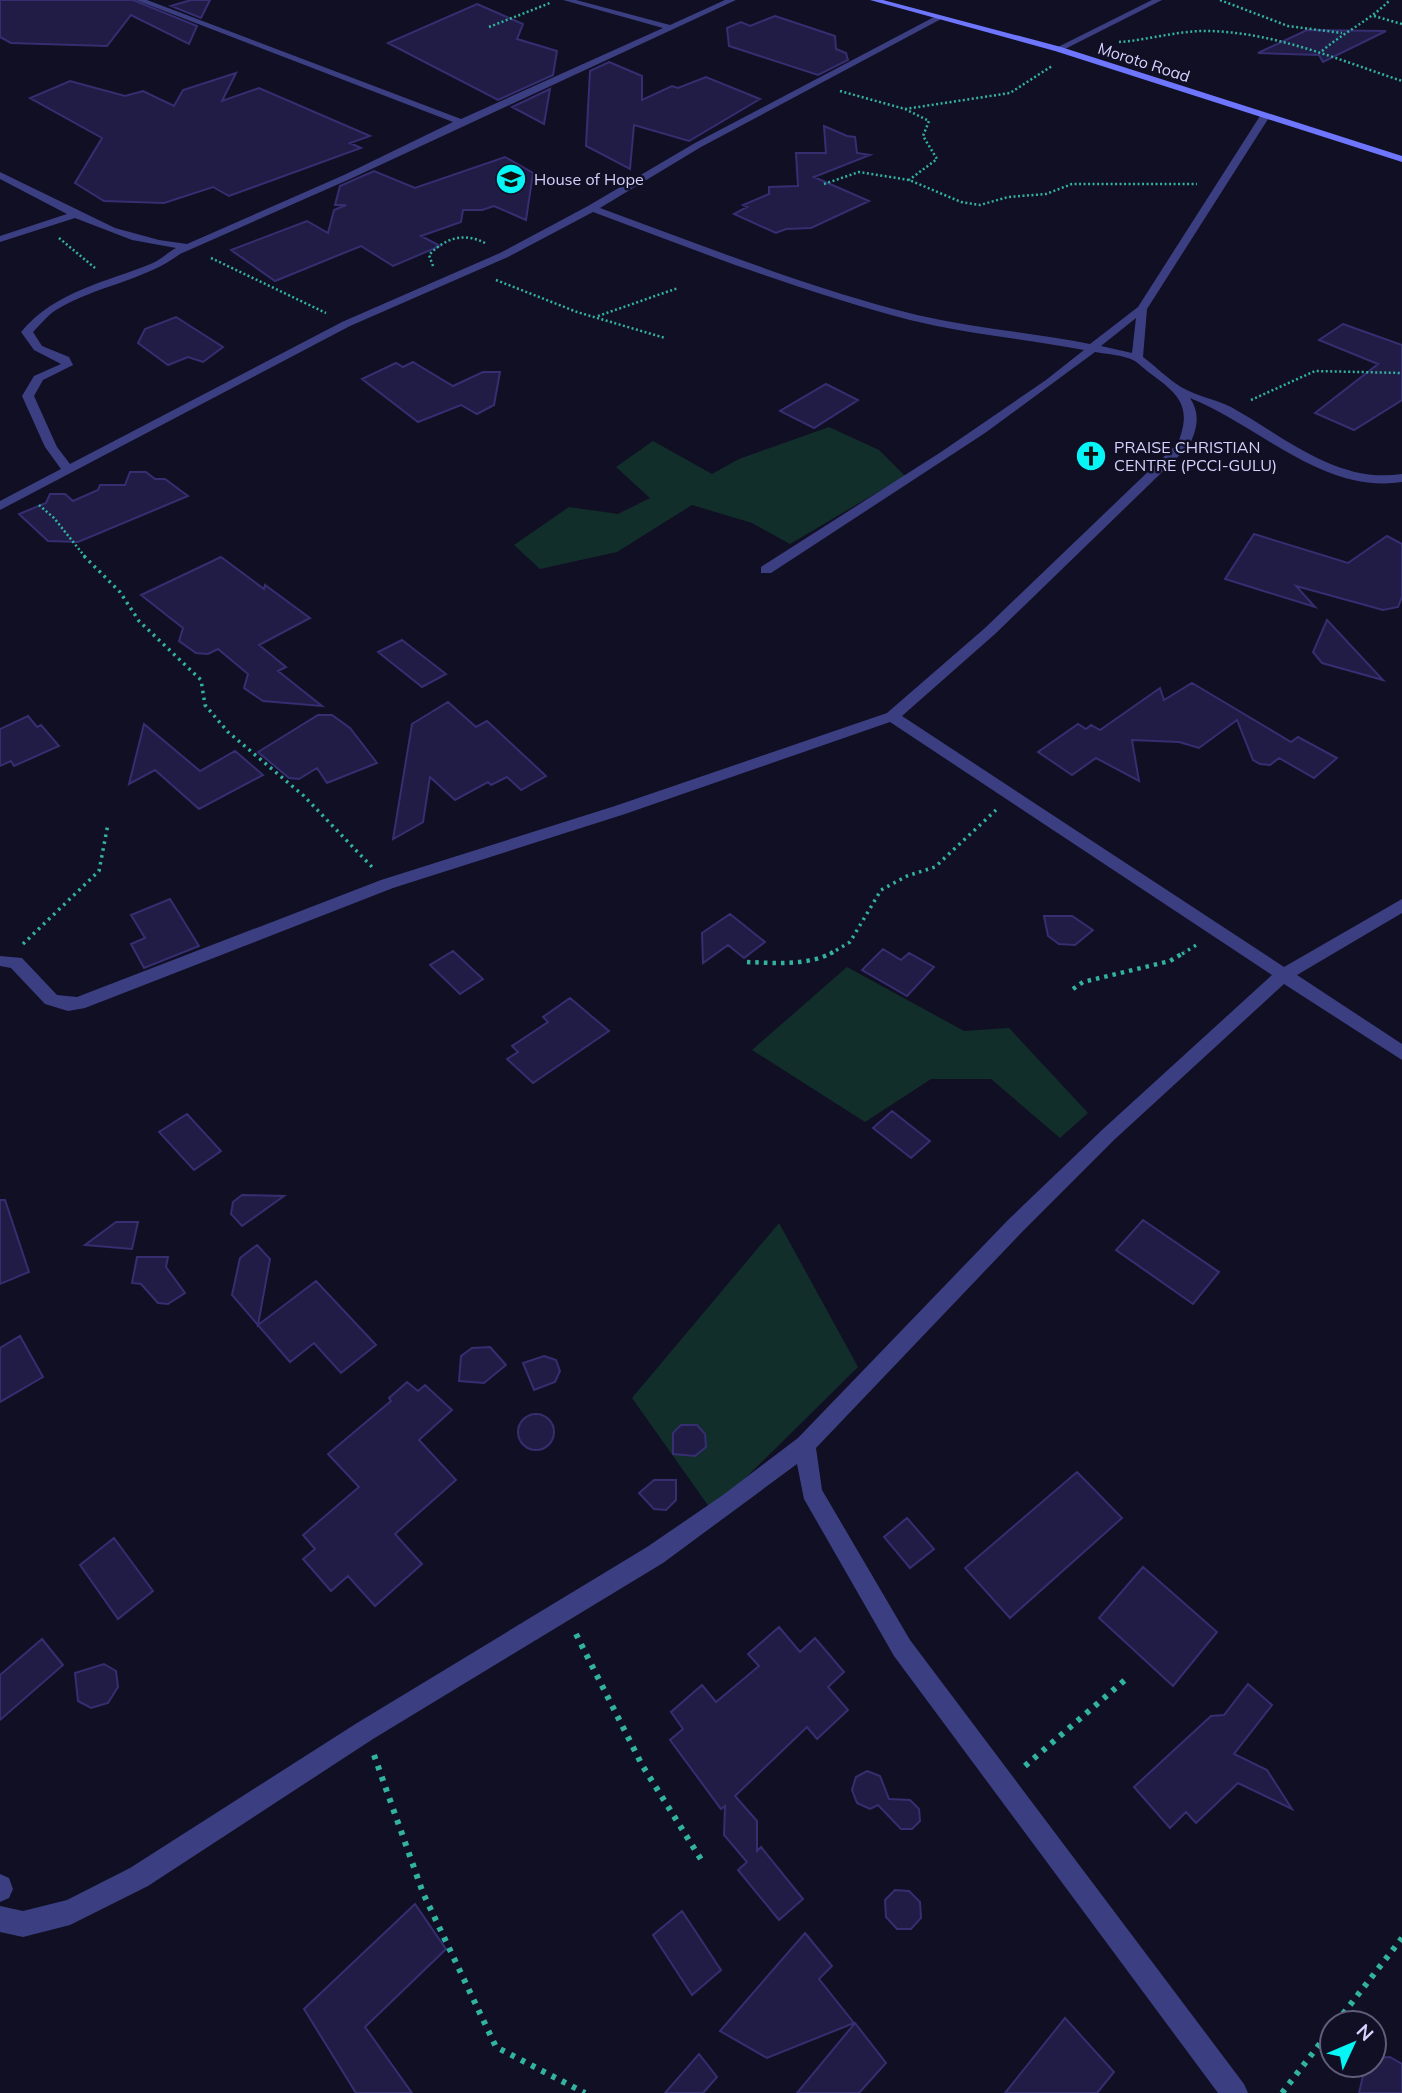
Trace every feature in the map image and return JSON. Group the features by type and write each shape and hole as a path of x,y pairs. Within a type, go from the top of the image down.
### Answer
{"main road":[{"name":"Moroto Road","path":"874,0 1075,54 1402,159"}],"street":[{"path":"140,0 461,122"},
{"path":"567,0 668,27"},
{"path":"68,471 51,447 28,396 38,378 67,365 65,359 38,348 27,332 51,308 110,281 157,266 169,255 347,177 461,122 732,0"},
{"path":"1058,49 1158,0"},
{"path":"0,506 346,324 473,270 592,208 698,145 939,18"},
{"path":"766,570 923,472 1095,347 1123,321 1142,309 1265,116"},
{"path":"0,175 75,215 141,240 188,247"},
{"path":"592,208 722,256 913,317 960,328 1095,347 1137,358 1180,390 1224,408 1323,465 1402,491"},
{"path":"0,239 75,215"},
{"path":"1137,358 1142,309"},
{"path":"5,961 16,962 54,1004 66,1007 387,884 621,810 892,716 990,631 1184,444 1193,419 1180,390"},
{"path":"1381,482 1402,478"},
{"path":"892,716 1218,928 1282,976 1402,1053"},
{"path":"0,1919 23,1924 70,1912 139,1877 365,1731 566,1611 731,1502 805,1445 1015,1226 1108,1135 1282,976 1402,905"},
{"path":"805,1445 812,1492 902,1648 1235,2093"}],"path":[{"path":"489,27 558,0"},
{"path":"1220,0 1288,26 1342,33"},
{"path":"1321,52 1342,33 1374,16 1390,0"},
{"path":"1374,16 1402,24"},
{"path":"1069,43 1162,39 1209,31 1262,36 1321,52 1402,80"},
{"path":"905,109 1010,93 1075,54"},
{"path":"815,84 905,109 929,121 923,136 937,159 909,180"},
{"path":"824,184 859,172 909,180 961,202 979,205 1008,197 1046,194 1072,184 1198,184"},
{"path":"40,227 74,250 110,281"},
{"path":"449,280 434,268 429,255 453,239 478,239"},
{"path":"188,247 346,324"},
{"path":"473,270 597,317 665,338"},
{"path":"597,317 678,288"},
{"path":"1224,408 1263,396 1315,371 1402,373"},
{"path":"24,494 54,517 75,547 120,592 138,621 201,680 205,705 228,732 304,796 352,842 387,884"},
{"path":"747,962 779,964 823,958 850,942 881,890 907,876 935,867 1011,795"},
{"path":"5,961 99,871 108,824"},
{"path":"1073,989 1083,982 1170,961 1205,940 1218,928"},
{"path":"566,1611 583,1653 642,1765 702,1861"},
{"path":"1002,1783 1063,1736 1125,1680"},
{"path":"365,1731 423,1894 496,2047 585,2093"},
{"path":"1347,2009 1402,1938"},
{"path":"1282,2093 1318,2046"}],"green space":[{"path":"829,427 879,450 905,476 790,544 752,523 692,505 617,552 540,569 514,545 569,507 618,514 650,498 616,467 653,441 712,474 739,459"},
{"path":"847,967 964,1031 1009,1028 1088,1113 1060,1138 991,1079 931,1079 865,1122 752,1050"},
{"path":"779,1223 858,1367 712,1511 632,1398"}],"building":[{"path":"0,0 133,0 197,26 189,44 131,15 107,46 11,43 0,37"},
{"path":"191,0 210,0 201,18 171,6"},
{"path":"477,4 523,24 517,39 557,51 553,75 498,100 388,43"},
{"path":"775,16 835,36 836,49 846,53 848,60 818,75 729,46 727,28 741,22 750,26"},
{"path":"1307,30 1386,31 1323,62 1319,55 1258,53"},
{"path":"609,62 642,76 642,100 672,86 678,88 706,77 760,99 689,141 634,125 630,169 586,146 590,71"},
{"path":"236,73 222,101 259,88 370,136 350,143 361,148 229,196 213,187 164,203 104,201 75,183 102,138 30,98 70,81 125,96 143,91 174,106 183,90"},
{"path":"550,89 544,124 512,107"},
{"path":"824,126 855,137 857,153 870,155 814,177 869,201 811,228 786,229 776,233 734,214 747,207 743,205 769,194 769,187 798,186 796,153 826,153"},
{"path":"505,157 533,173 526,220 494,206 482,210 463,210 461,222 421,236 440,246 393,266 361,246 275,281 231,250 307,221 328,233 334,210 346,205 335,205 340,186 374,171 415,188"},
{"path":"176,317 223,347 203,362 188,357 168,365 138,343 145,329"},
{"path":"1343,324 1402,345 1402,400 1354,430 1315,413 1378,364 1319,340"},
{"path":"413,362 453,386 483,372 500,372 494,405 477,414 461,405 418,422 362,379 396,363 403,367"},
{"path":"826,384 858,400 814,428 780,411"},
{"path":"130,472 146,472 155,479 165,479 188,496 78,542 48,541 19,514 46,503 50,494 65,494 73,501 98,490 100,485 125,485"},
{"path":"1254,534 1348,563 1387,536 1402,544 1402,597 1398,607 1383,610 1296,586 1315,607 1225,579"},
{"path":"221,557 310,618 259,645 286,667 278,671 322,706 263,701 244,688 248,674 218,649 208,654 196,653 179,641 183,628 141,595"},
{"path":"1327,620 1383,680 1322,663 1313,652"},
{"path":"402,640 446,674 422,687 378,652"},
{"path":"1192,683 1291,742 1298,737 1337,758 1314,778 1279,758 1270,765 1260,764 1253,760 1237,720 1199,748 1179,742 1132,740 1139,781 1096,758 1072,775 1038,752 1078,724 1086,729 1091,725 1100,730 1160,688 1164,700"},
{"path":"448,702 476,727 487,721 546,776 521,790 507,777 491,785 488,782 455,800 430,777 423,822 393,839 412,724"},
{"path":"318,715 332,715 350,728 377,763 327,783 317,768 299,779 289,778 258,752"},
{"path":"28,716 37,727 41,725 59,746 14,766 11,761 0,766 0,729"},
{"path":"144,724 200,771 235,751 263,775 199,809 155,770 129,784"},
{"path":"170,899 199,946 144,968 131,944 145,938 131,915"},
{"path":"730,914 765,942 744,958 728,945 703,963 702,933"},
{"path":"1044,916 1072,916 1093,930 1075,945 1059,944 1048,936"},
{"path":"883,949 901,960 909,953 934,967 907,996 862,970"},
{"path":"453,951 483,979 460,994 430,965"},
{"path":"570,998 609,1031 533,1083 507,1059 518,1052 512,1046 548,1022 543,1017"},
{"path":"892,1111 930,1141 911,1158 873,1128"},
{"path":"187,1114 221,1151 194,1170 159,1132"},
{"path":"242,1195 284,1196 242,1226 231,1214 233,1202"},
{"path":"0,1200 5,1200 29,1272 0,1284"},
{"path":"1143,1220 1219,1272 1193,1304 1116,1250"},
{"path":"116,1222 138,1222 132,1249 85,1245"},
{"path":"257,1245 270,1259 258,1325 316,1281 376,1345 341,1373 314,1343 290,1362 232,1295 240,1258"},
{"path":"137,1257 168,1257 166,1267 185,1293 168,1304 158,1303 141,1284 132,1283"},
{"path":"20,1336 43,1377 0,1402 0,1348"},
{"path":"490,1347 506,1365 484,1383 459,1381 461,1356 472,1348"},
{"path":"544,1356 556,1360 560,1371 555,1382 534,1390 523,1363"},
{"path":"407,1382 418,1391 425,1385 452,1410 419,1440 456,1480 395,1534 422,1564 375,1606 348,1576 331,1591 303,1559 315,1549 303,1535 359,1487 328,1454 391,1401 389,1398"},
{"path":"536,1414 549,1419 554,1432 549,1445 536,1450 523,1445 518,1432 523,1419"},
{"path":"681,1425 697,1425 705,1434 706,1447 695,1456 673,1454 673,1433"},
{"path":"1077,1472 1122,1518 1010,1618 965,1568"},
{"path":"654,1480 676,1480 676,1500 666,1510 654,1509 639,1493"},
{"path":"907,1518 934,1549 910,1568 884,1537"},
{"path":"114,1538 153,1591 118,1619 80,1565"},
{"path":"1143,1567 1217,1632 1173,1686 1099,1618"},
{"path":"779,1627 800,1652 815,1638 844,1672 828,1687 848,1710 817,1739 807,1727 735,1796 757,1821 757,1851 761,1847 803,1899 779,1920 738,1870 747,1862 724,1835 725,1806 721,1809 670,1740 683,1729 671,1712 702,1685 716,1702 759,1666 748,1654"},
{"path":"42,1639 63,1665 0,1720 0,1675"},
{"path":"104,1664 116,1671 118,1687 108,1703 91,1708 78,1701 75,1673"},
{"path":"1248,1684 1272,1705 1234,1754 1267,1770 1292,1809 1238,1783 1196,1823 1186,1812 1170,1828 1134,1787 1211,1716 1224,1715"},
{"path":"867,1771 880,1776 889,1799 910,1800 919,1809 920,1821 912,1829 901,1829 878,1805 870,1809 857,1803 852,1790 856,1777"},
{"path":"895,1890 909,1891 920,1902 921,1918 911,1929 897,1929 886,1917 885,1900"},
{"path":"415,1904 446,1949 365,2027 412,2093 356,2093 304,2009"},
{"path":"682,1911 721,1970 692,1995 653,1935"},
{"path":"805,1933 832,1966 819,1979 854,2023 767,2058 720,2031"},
{"path":"1065,2018 1114,2072 1097,2093 1005,2093"},
{"path":"855,2023 886,2063 859,2093 797,2093"},
{"path":"699,2054 717,2077 703,2093 665,2093"},
{"path":"1388,2057 1402,2064 1402,2093 1359,2093 1362,2079 1388,2079"}],"place":[{"name":"House of Hope","path":"511,179"},
{"name":"PRAISE CHRISTIAN CENTRE (PCCI-GULU)","path":"1091,456"}]}
